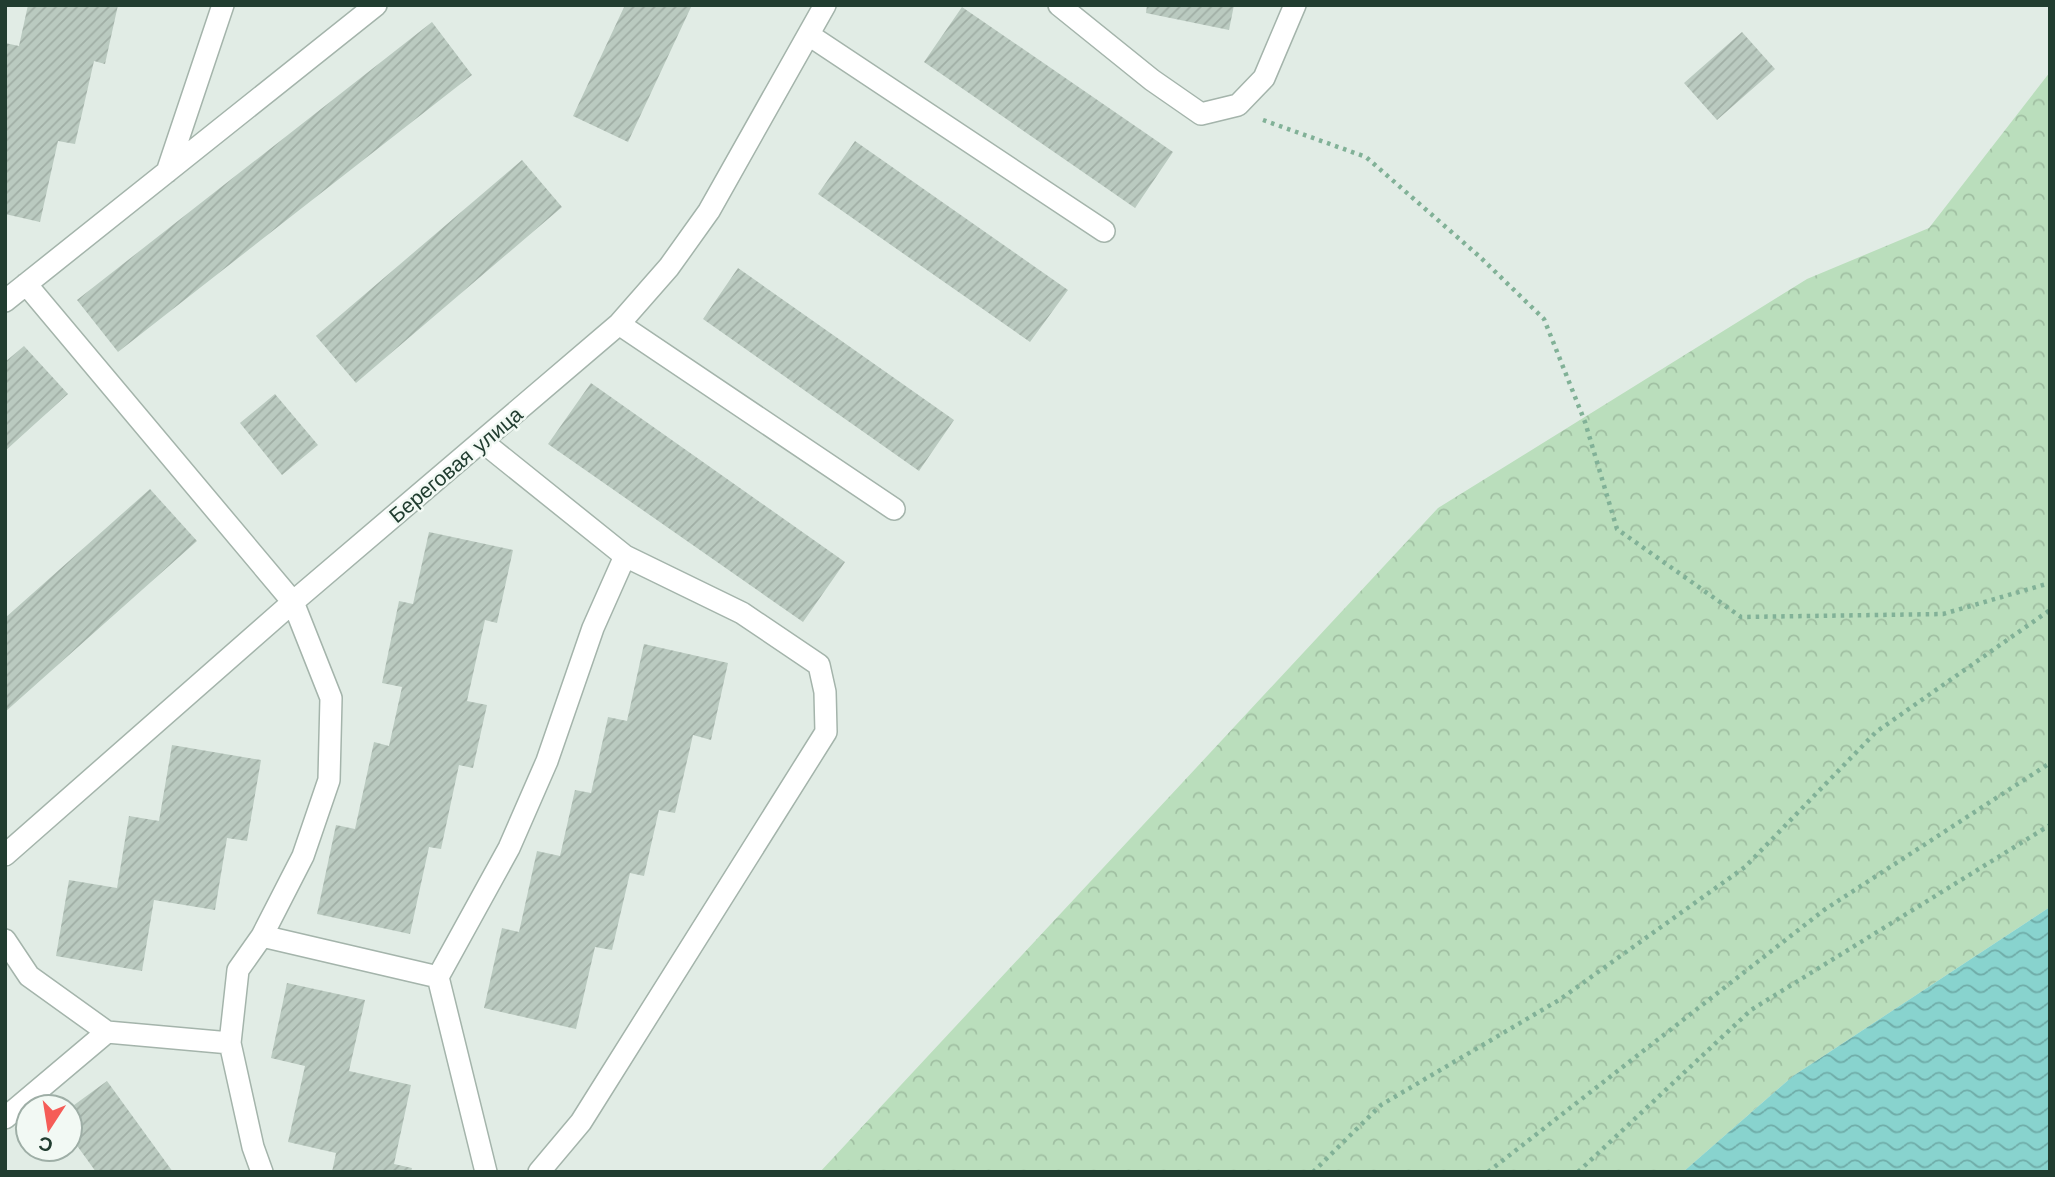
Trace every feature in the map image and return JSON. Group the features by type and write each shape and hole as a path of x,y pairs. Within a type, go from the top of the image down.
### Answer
{"street":[{"path":"167,172 223,5"},
{"path":"5,301 376,5"},
{"name":"Береговая улица","path":"5,855 293,602 619,324 669,267 709,211 825,5"},
{"path":"1065,7 1152,80 1201,114 1238,105 1264,78 1295,5"},
{"path":"809,35 1104,231"},
{"path":"26,284 293,602 331,698 329,780 303,856 262,936 238,970 230,1043 253,1147 262,1172"},
{"path":"619,324 894,509"},
{"path":"483,442 625,556 742,613 819,665 825,692 826,732 581,1122 539,1172"},
{"path":"486,1172 438,977 509,848 547,761 593,628 625,556"},
{"path":"262,936 438,977"},
{"path":"5,940 29,976 107,1032 230,1043"},
{"path":"5,1118 107,1032"}],"path":[{"path":"1238,105 1267,122 1366,157 1480,257 1544,319 1585,422 1617,529 1741,617 1943,614 2050,583"},
{"path":"1313,1172 1381,1104 1559,1000 1745,867 1876,732 2050,610"},
{"path":"1488,1172 1824,909 2050,764"},
{"path":"1578,1172 1751,1010 2050,825"}],"green space":[{"path":"2050,72 2050,907 1793,1076 1683,1172 820,1172 1438,508 1807,279 1929,228"}],"water":[{"path":"2050,907 2050,1172 1683,1172 1793,1076"}],"building":[{"path":"28,5 118,5 105,64 94,61 75,144 58,141 40,222 5,214 5,43 19,46"},
{"path":"625,5 692,5 628,142 573,116"},
{"path":"1147,5 1234,5 1229,30 1146,13"},
{"path":"962,7 1173,152 1135,208 924,62"},
{"path":"432,22 472,75 118,352 77,300"},
{"path":"1742,32 1775,69 1717,120 1684,83"},
{"path":"855,141 1068,290 1030,342 818,194"},
{"path":"522,160 562,207 356,383 316,336"},
{"path":"738,268 954,420 919,471 703,319"},
{"path":"24,346 68,394 5,451 5,362"},
{"path":"591,383 845,562 803,622 548,444"},
{"path":"275,394 318,445 282,475 240,423"},
{"path":"150,489 197,541 5,712 5,618"},
{"path":"429,532 513,550 497,623 485,620 467,701 487,705 473,768 459,765 441,849 429,847 410,934 317,914 336,825 355,829 374,742 389,746 402,687 382,683 399,601 413,604"},
{"path":"644,644 728,663 711,740 693,735 675,813 659,810 644,876 630,873 612,950 595,947 576,1029 484,1008 502,928 519,932 537,851 560,856 575,790 591,793 608,717 627,721"},
{"path":"172,745 261,760 247,841 227,838 215,910 154,900 142,971 56,956 69,880 117,888 129,816 159,821"},
{"path":"287,983 365,1000 349,1071 411,1085 394,1164 412,1168 411,1172 332,1172 336,1153 288,1142 305,1066 271,1058"},
{"path":"107,1081 173,1172 96,1172 84,1155 84,1098"}]}
